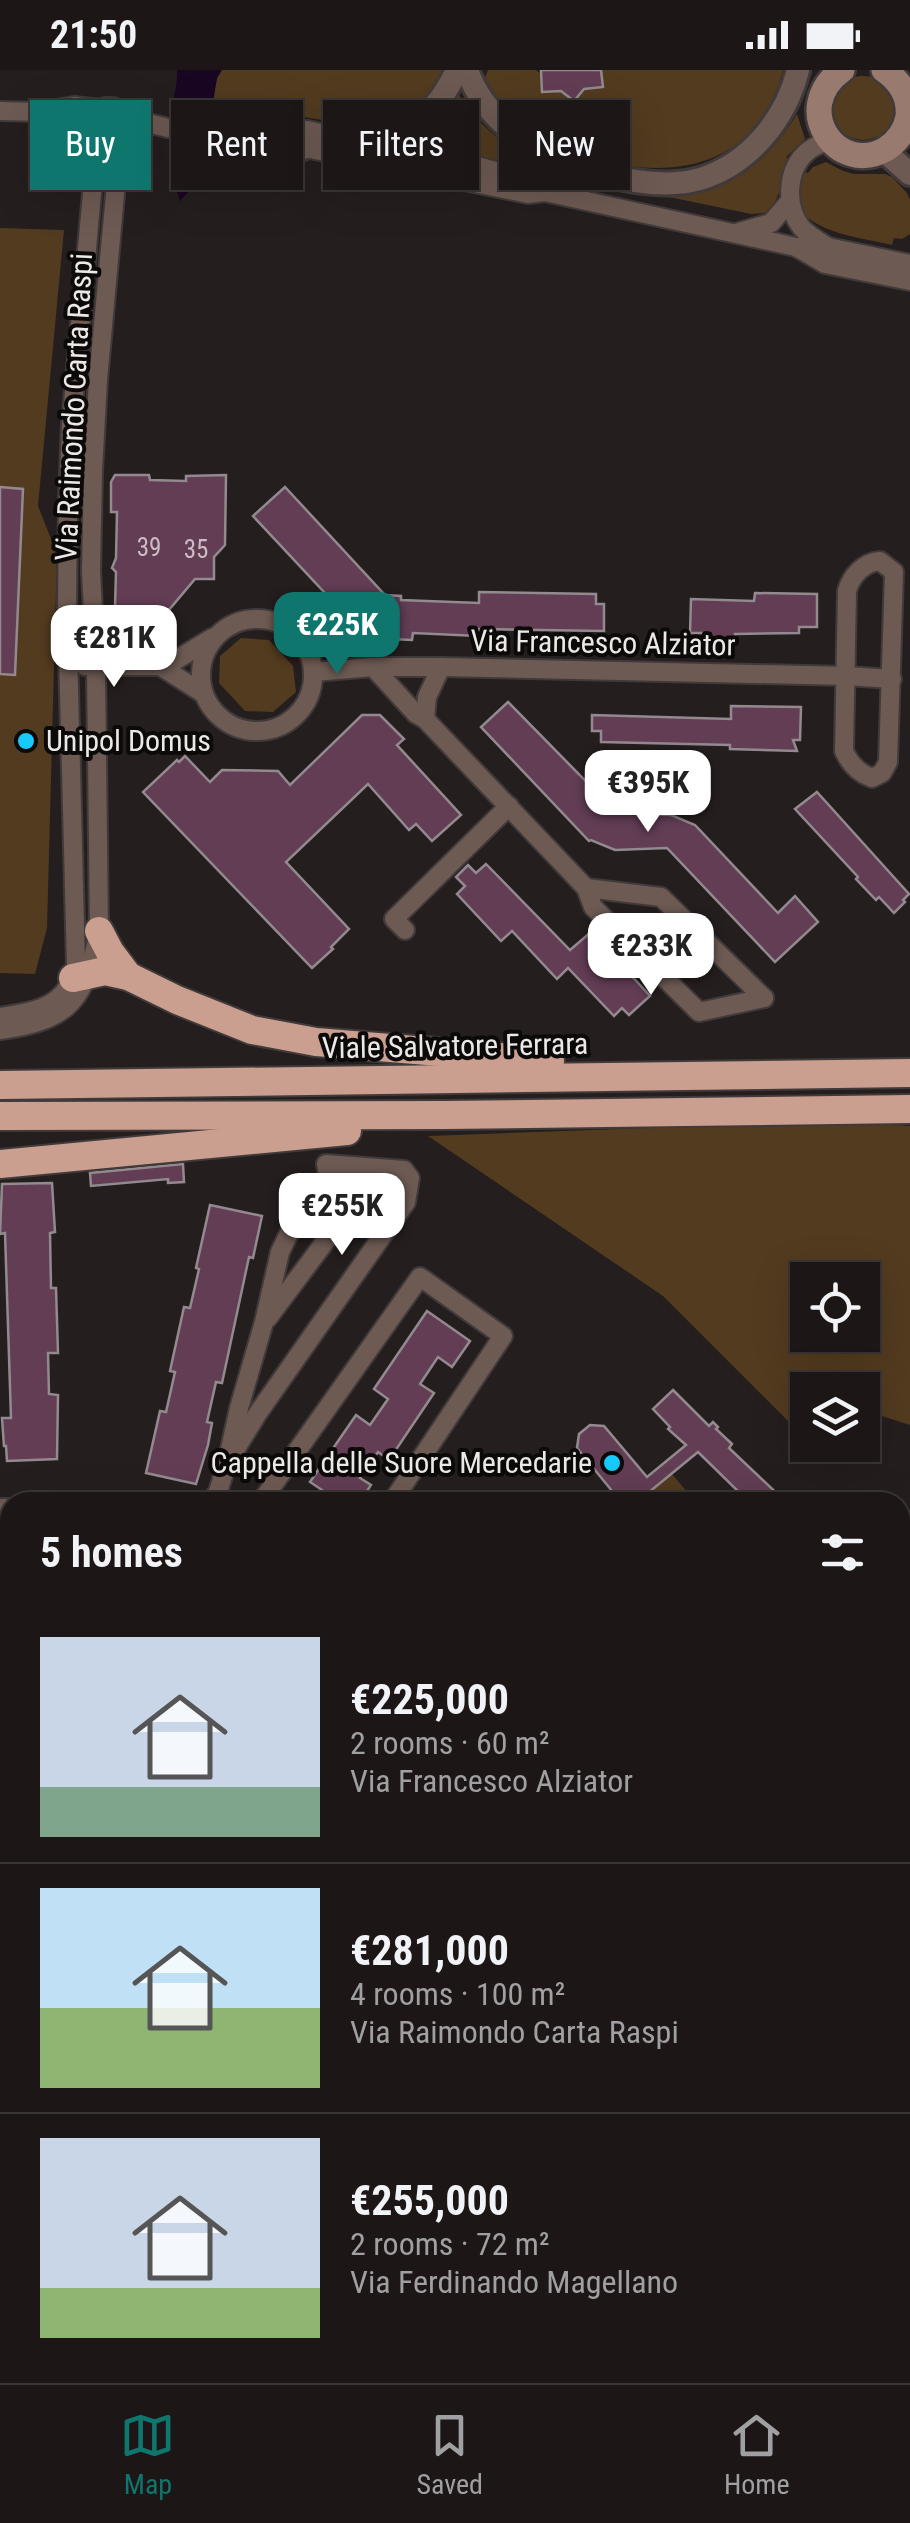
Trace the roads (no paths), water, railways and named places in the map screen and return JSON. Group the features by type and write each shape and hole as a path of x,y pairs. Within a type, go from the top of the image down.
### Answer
{"highway":[{"path":"100,931 128,976"},
{"path":"81,977 105,971 128,976 252,1030 281,1036 560,1062 582,1077"},
{"name":"Viale Salvatore Ferrara","path":"0,1084 910,1073"},
{"path":"0,1116 910,1108"},
{"path":"0,1164 426,1123 444,1115"}],"main road":[{"path":"833,74 822,91 819,120 835,145 863,155 895,149 908,120 905,92 893,73"}],"street":[{"path":"441,100 457,70"},
{"path":"467,70 485,104 520,138 604,175 653,183 700,179 741,157 771,129 786,107 798,70"},
{"path":"0,111 30,112"},
{"path":"151,124 171,128"},
{"path":"151,135 168,128"},
{"path":"830,139 807,152 793,173 790,202 802,240 825,264 910,281"},
{"path":"303,148 316,141 323,142"},
{"path":"303,148 528,194 546,192 734,234 902,256"},
{"path":"895,149 910,174"},
{"path":"479,168 531,181 546,192"},
{"name":"Via Raimondo Carta Raspi","path":"2,1019 46,1021 78,994 81,977 74,896 68,532 71,425 88,190"},
{"name":"Via Raimondo Carta Raspi","path":"81,977 92,970 100,931 91,572 93,471 98,380 119,190"},
{"path":"734,234 770,223 790,202"},
{"path":"802,240 828,248 902,256"},
{"path":"880,561 894,572 892,678 888,762 882,774 872,778 861,774 844,751 848,590 850,582 870,562 880,561"},
{"path":"69,665 160,666 228,626 256,618 284,625 305,644 314,672 313,685 301,711 279,727 251,732 225,722 215,713 204,694 200,674 202,660 217,635"},
{"path":"160,666 204,694"},
{"path":"374,667 586,888 593,907 698,1012 764,998 661,897 586,888"},
{"path":"425,719 427,697 440,667"},
{"name":"Via Francesco Alziator","path":"314,672 440,667 892,678"},
{"path":"405,930 394,919 509,806"},
{"path":"218,1492 280,1252 295,1222 325,1190 329,1180 326,1164 404,1170 410,1178 406,1202 227,1463"},
{"path":"264,1322 354,1203 362,1167"},
{"path":"268,1492 420,1278 503,1336 399,1492"}],"place":[{"name":"Unipol Domus","path":"26,741"},
{"name":"Cappella delle Suore Mercedarie","path":"612,1463"}]}
